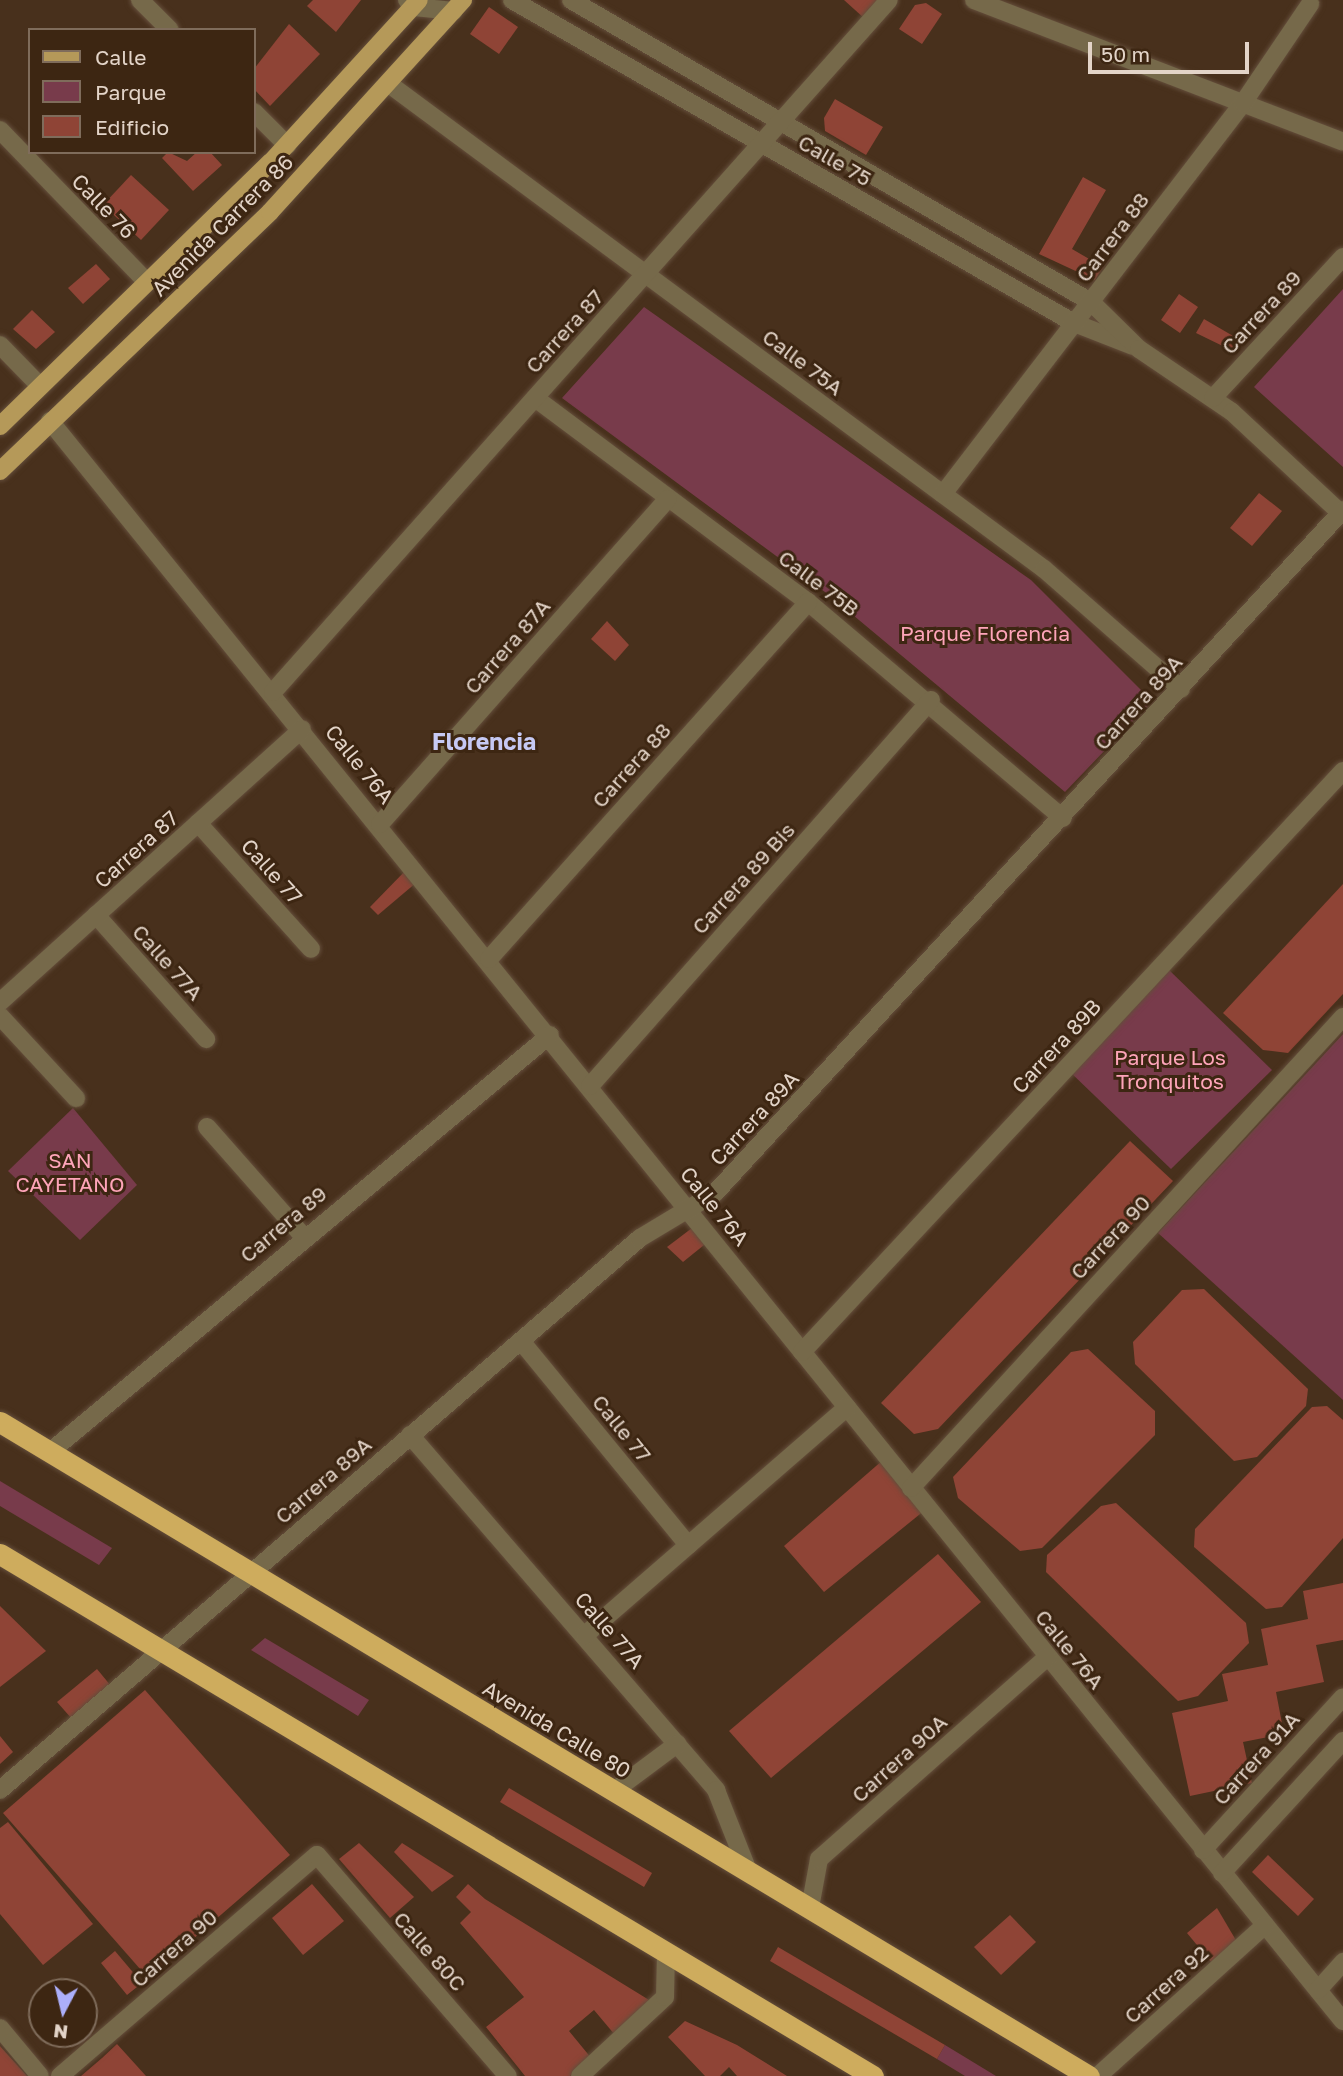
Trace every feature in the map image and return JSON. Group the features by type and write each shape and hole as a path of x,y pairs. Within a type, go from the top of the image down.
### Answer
{"highway":[{"name":"Avenida Calle 80","path":"0,1422 1089,2076"},
{"path":"0,1554 873,2076"}],"main road":[{"name":"Avenida Carrera 86","path":"0,426 287,145 413,2"},
{"name":"Avenida Carrera 86","path":"0,471 227,255 389,84 459,5"}],"street":[{"path":"140,0 168,28"},
{"name":"Calle 75","path":"512,0 1074,323 1139,349"},
{"name":"Calle 75","path":"571,0 1091,302 1139,349 1213,398 1342,513"},
{"name":"Carrera 87","path":"273,692 889,0"},
{"path":"974,0 1343,142"},
{"path":"413,2 459,5"},
{"name":"Carrera 88","path":"943,494 1243,103 1310,4"},
{"name":"Calle 75A","path":"389,84 1044,569 1181,689"},
{"path":"256,114 287,145"},
{"name":"Calle 76","path":"0,130 147,282"},
{"name":"Carrera 89","path":"1213,398 1343,257"},
{"path":"0,345 40,386"},
{"name":"Calle 75B","path":"535,398 808,602 931,700 1063,818"},
{"name":"Calle 76A","path":"50,421 380,824 911,1488 1343,2021"},
{"name":"Carrera 87A","path":"380,824 668,499"},
{"name":"Carrera 89A","path":"0,1790 640,1238 690,1212 715,1193 1342,513"},
{"name":"Carrera 88","path":"489,959 808,602"},
{"name":"Carrera 89 Bis","path":"590,1086 931,700"},
{"name":"Carrera 87","path":"0,1002 302,729"},
{"name":"Carrera 89B","path":"802,1352 1343,771"},
{"name":"Calle 77","path":"198,823 311,949"},
{"name":"Calle 77A","path":"96,915 206,1039"},
{"path":"0,1016 76,1098"},
{"name":"Carrera 90","path":"911,1488 1343,1017"},
{"name":"Carrera 89","path":"50,1452 303,1236 550,1035"},
{"path":"207,1127 303,1236"},
{"name":"Calle 77","path":"521,1340 688,1545"},
{"path":"585,1635 847,1407"},
{"name":"Calle 77A","path":"410,1435 585,1635 677,1744 729,1811 748,1871"},
{"name":"Carrera 90A","path":"810,1908 819,1859 1047,1657"},
{"name":"Carrera 91A","path":"1203,1850 1343,1697"},
{"path":"1222,1873 1343,1741"},
{"path":"614,1791 677,1744"},
{"name":"Carrera 90","path":"60,2076 317,1855"},
{"name":"Calle 80C","path":"317,1855 508,2076"},
{"name":"Carrera 92","path":"1098,2076 1265,1925"},
{"path":"580,2076 665,1997 666,1952"},
{"path":"1318,1990 1343,1962"},
{"path":"0,2028 40,2076"}],"green space":[{"path":"1343,289 1343,467 1254,387"},
{"name":"Parque Florencia","path":"644,307 1031,580 1152,701 1065,792 829,595 562,398"},
{"name":"Parque Los Tronquitos","path":"1168,969 1272,1070 1171,1169 1069,1071"},
{"path":"1343,1034 1343,1400 1158,1233"},
{"name":"SAN CAYETANO","path":"73,1108 137,1185 80,1240 8,1171"},
{"path":"0,1481 112,1548 99,1565 0,1506"},
{"path":"265,1638 369,1700 358,1716 251,1650"},
{"path":"945,2045 996,2076 965,2076 937,2059"}],"building":[{"path":"313,0 361,0 336,32 307,6"},
{"path":"844,0 880,0 865,19"},
{"path":"926,3 942,14 922,44 899,29 915,5"},
{"path":"489,7 518,27 499,54 470,34"},
{"path":"289,24 320,54 270,106 256,91 256,66"},
{"path":"835,99 883,127 866,155 825,131 824,118"},
{"path":"166,154 172,154 187,161 195,154 212,154 222,165 193,191 162,158"},
{"path":"131,175 169,210 141,240 103,205"},
{"path":"1083,177 1106,190 1072,249 1103,267 1095,280 1039,254"},
{"path":"96,264 110,279 83,304 68,288"},
{"path":"1179,294 1198,307 1180,333 1161,320"},
{"path":"32,310 55,332 36,349 13,329"},
{"path":"1204,319 1240,340 1233,351 1196,333"},
{"path":"1259,493 1282,511 1252,546 1230,528"},
{"path":"607,621 629,645 615,661 591,639"},
{"path":"407,869 417,882 378,915 370,907"},
{"path":"1343,884 1343,994 1288,1053 1263,1050 1223,1013"},
{"path":"1130,1141 1173,1181 938,1429 914,1434 881,1403"},
{"path":"696,1225 709,1241 683,1262 667,1247"},
{"path":"1204,1289 1308,1389 1306,1406 1257,1457 1234,1461 1135,1364 1133,1342 1182,1290"},
{"path":"1088,1349 1155,1411 1155,1435 1042,1548 1020,1551 958,1498 953,1477 1071,1352"},
{"path":"1327,1406 1343,1420 1343,1538 1282,1607 1266,1609 1194,1547 1195,1529 1312,1407"},
{"path":"883,1460 925,1510 824,1592 784,1546"},
{"path":"1116,1503 1246,1623 1249,1643 1198,1696 1178,1701 1046,1572 1047,1555 1101,1506"},
{"path":"938,1554 981,1602 771,1778 729,1731"},
{"path":"1343,1583 1343,1640 1316,1645 1324,1682 1276,1692 1284,1734 1243,1742 1252,1783 1190,1796 1172,1713 1228,1701 1222,1674 1268,1665 1261,1629 1308,1619 1303,1591"},
{"path":"0,1606 46,1651 0,1687"},
{"path":"97,1669 111,1686 72,1719 57,1702"},
{"path":"145,1690 290,1855 148,1978 3,1813"},
{"path":"0,1736 13,1752 0,1764"},
{"path":"509,1788 652,1873 644,1887 500,1802"},
{"path":"8,1822 93,1924 43,1965 0,1914 0,1828"},
{"path":"359,1843 414,1897 390,1918 339,1859"},
{"path":"402,1843 454,1876 432,1892 394,1852"},
{"path":"1268,1855 1314,1899 1298,1916 1252,1872"},
{"path":"312,1884 344,1921 303,1955 272,1918"},
{"path":"468,1884 485,1899 654,2003 615,2035 594,2010 569,2031 592,2059 570,2076 525,2076 486,2027 524,1997 460,1923 471,1912 456,1897"},
{"path":"1217,1908 1237,1942 1211,1962 1187,1933"},
{"path":"1010,1915 1036,1942 1001,1975 974,1947"},
{"path":"778,1947 945,2045 937,2059 770,1961"},
{"path":"115,1951 142,1983 127,1995 101,1963"},
{"path":"685,2021 737,2045 787,2076 737,2076 729,2067 720,2076 705,2076 668,2037"},
{"path":"117,2044 146,2076 81,2076 102,2058"},
{"path":"0,2046 27,2076 0,2076"}],"district":[{"name":"Florencia","path":"484,741"}]}
